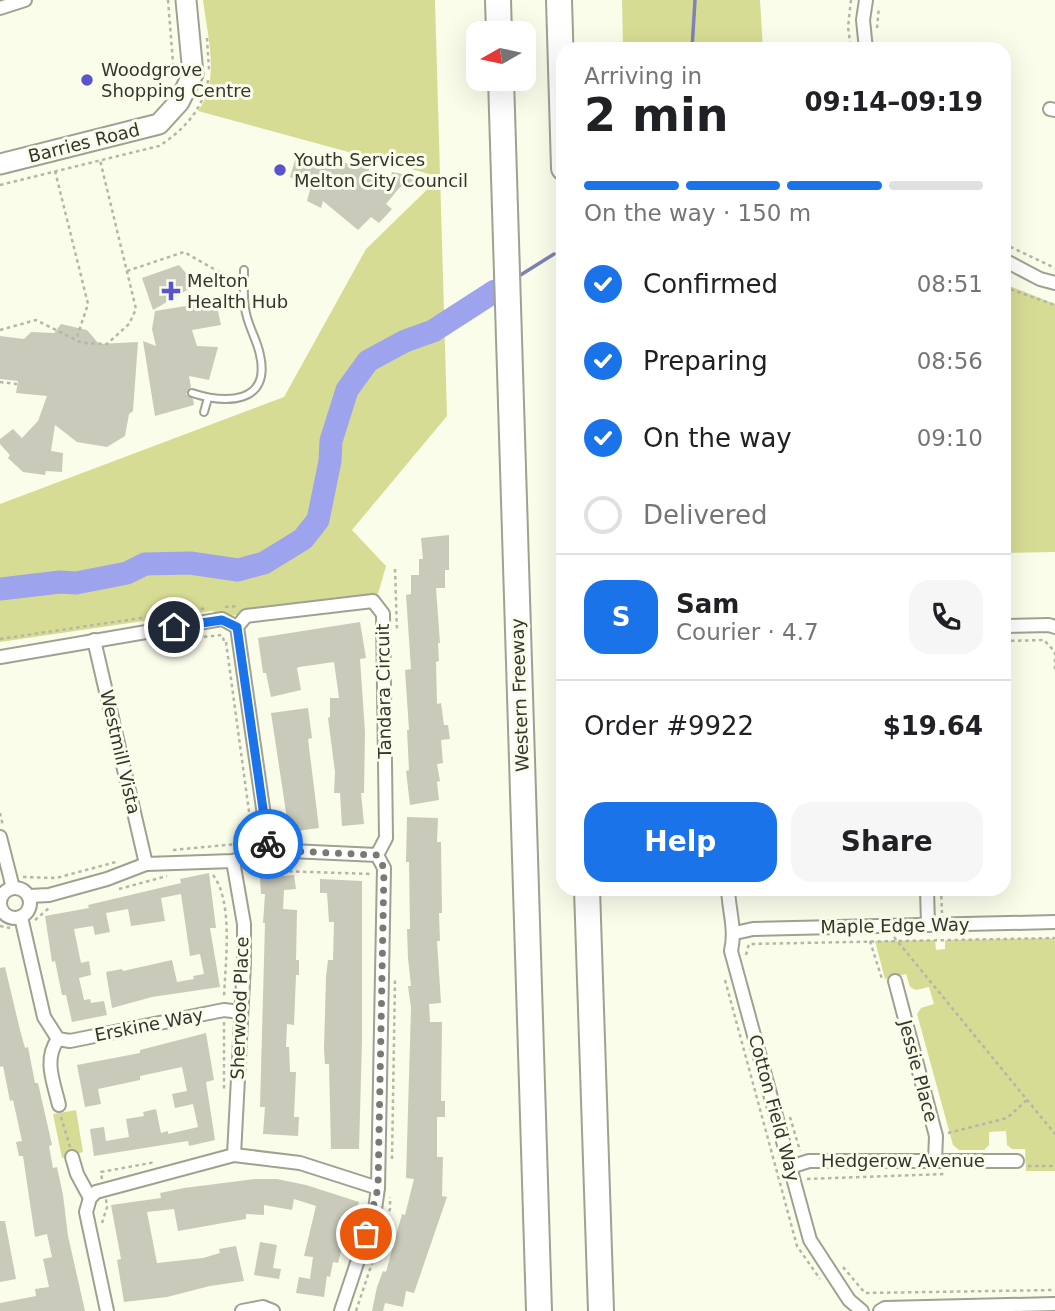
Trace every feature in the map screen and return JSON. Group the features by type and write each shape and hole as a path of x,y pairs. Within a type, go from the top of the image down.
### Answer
{"highway":[{"path":"498,0 499,21"},
{"path":"559,0 560,42"},
{"name":"Western Freeway","path":"500,91 538,1311"},
{"path":"587,896 601,1311"}],"street":[{"path":"0,8 25,0"},
{"name":"Barries Road","path":"0,164 159,124 179,102 193,74 186,0"},
{"path":"865,42 863,20 866,0"},
{"path":"1011,264 1040,279 1055,283"},
{"name":"Tandara Circuit","path":"240,624 246,616 373,601 383,614 386,838 377,855"},
{"path":"0,657 222,620 240,624 269,850"},
{"path":"1011,626 1055,627"},
{"name":"Westmill Vista","path":"94,640 146,864"},
{"path":"0,837 12,888"},
{"path":"29,896 49,895 107,879 146,864 234,866 269,850 377,855 384,868 378,1188 375,1209 341,1311"},
{"name":"Sherwood Place","path":"234,866 244,924 234,1155"},
{"path":"12,888 23,890 29,896 30,906 22,921 44,1017 58,1039 50,1050 50,1059 60,1105"},
{"path":"12,888 1,898 1,908 11,917 22,921"},
{"name":"Cotton Field Way","path":"728,896 729,914 735,933 731,951 797,1165 810,1240 849,1300 862,1311"},
{"path":"927,896 928,919"},
{"name":"Maple Edge Way","path":"735,933 752,929 886,926 928,919 1055,922"},
{"name":"Jessie Place","path":"895,981 936,1136 935,1161"},
{"name":"Erskine Way","path":"58,1039 70,1041 224,1010 240,1012"},
{"path":"107,1311 86,1212 90,1198 96,1192 234,1155 300,1163 378,1188"},
{"path":"72,1157 77,1174 90,1198"},
{"name":"Hedgerow Avenue","path":"797,1165 1017,1161"},
{"path":"880,1311 885,1308 1055,1304"},
{"path":"242,1311 264,1307 274,1311"}],"lane":[{"path":"192,393 208,398 246,396 255,392 260,383 262,365 245,308 244,270"},
{"path":"204,412 208,398"}],"path":[{"path":"168,0 175,73 172,81"},
{"path":"850,42 848,27 851,0"},
{"path":"877,38 879,0"},
{"path":"0,330 36,320 76,340 107,344 129,324 136,309 100,160"},
{"path":"55,171 88,304 76,340"},
{"path":"1011,247 1055,268"},
{"path":"127,271 184,252 244,286"},
{"path":"1011,290 1055,305"},
{"path":"0,382 17,384"},
{"path":"0,639 202,608 239,606 240,624"},
{"path":"1011,641 1044,640 1055,652 1055,671"},
{"path":"224,1099 226,928 218,881 210,871 234,866 384,874"},
{"path":"113,890 172,875"},
{"path":"928,919 942,913 941,896"},
{"path":"0,926 7,928 22,921 33,924 36,918 52,906"},
{"path":"865,926 882,979 895,981"},
{"path":"886,926 1055,1134"},
{"path":"749,967 746,954 749,944 1055,938"},
{"path":"723,972 797,1246 826,1289"},
{"path":"936,1136 1007,1118 1027,1100"},
{"path":"60,1105 72,1157"},
{"path":"788,1109 797,1165 807,1178 810,1190"},
{"path":"102,1228 107,1207 101,1172 166,1160"},
{"path":"1017,1161 1023,1167 1055,1166"},
{"path":"807,1178 955,1174"},
{"path":"837,1257 865,1293 1055,1290"}],"green space":[{"path":"203,0 435,0 447,416 352,530 386,566 378,594 237,615 212,611 0,642 0,504 284,397 366,249 440,177 198,111 205,99 211,71"},
{"path":"622,0 760,0 763,42 623,42"},
{"path":"1011,286 1055,304 1055,552 1011,553"},
{"path":"935,940 936,950 945,949 945,940 1055,940 1055,1171 1026,1171 1025,1149 1012,1149 1007,1145 1006,1131 989,1132 989,1145 984,1150 959,1150 953,1145 917,1014 921,1008 934,1004 929,987 916,990 910,987 906,974 885,979 875,941"},
{"path":"76,1110 83,1152 62,1158 53,1114"}],"building":[{"path":"296,157 318,166 320,159 369,167 369,173 391,176 392,172 418,177 416,189 400,187 386,204 392,209 379,223 371,217 358,230 323,201 321,208 307,201 311,186 290,177"},
{"path":"179,265 196,285 153,310 142,278"},
{"path":"216,301 221,325 192,330 197,346 218,347 209,380 189,376 191,387 186,394 193,399 194,405 155,416 143,341 156,346 152,329 155,311"},
{"path":"61,324 87,330 99,344 138,342 133,411 129,414 125,436 107,447 77,442 55,425 51,451 63,453 62,472 46,471 45,475 23,472 8,458 10,455 0,444 0,439 13,429 22,438 38,421 47,396 16,393 18,381 0,379 0,336 24,339 31,332 54,333"},
{"path":"449,535 449,570 445,570 445,588 436,588 440,643 439,661 436,662 437,704 441,703 444,725 448,725 450,739 441,740 443,763 437,764 439,800 410,805 406,771 409,770 409,730 405,670 411,669 406,595 411,594 411,575 419,575 419,559 423,559 421,538"},
{"path":"360,622 366,658 360,659 365,732 364,793 361,793 364,824 342,826 340,793 334,793 335,772 328,718 330,698 339,698 334,662 297,668 301,690 271,697 266,673 263,673 258,638"},
{"path":"308,708 312,738 308,739 319,828 289,832 271,713"},
{"path":"407,817 438,818 437,842 441,842 442,913 439,913 440,941 437,941 441,1003 429,1004 430,1022 442,1022 441,1101 445,1101 445,1117 437,1117 437,1157 443,1157 442,1196 447,1197 414,1293 406,1291 403,1307 385,1303 383,1311 372,1311 377,1287 383,1271 386,1272 414,1179 406,1178 411,1008 408,986 411,986 407,929 410,929 409,862 406,862"},
{"path":"209,873 216,928 210,928 220,987 152,997 112,1008 106,972 172,960 177,982 204,974 200,954 190,956 181,894 161,898 165,921 131,926 128,909 106,913 110,932 95,935 93,926 74,929 81,963 89,961 91,975 79,978 84,1000 90,999 91,1003 104,1001 107,1015 72,1022 66,995 62,995 55,961 52,962 45,916 89,908 88,905 181,883 180,879"},
{"path":"294,875 296,889 284,890 283,909 297,910 296,960 299,960 299,975 296,975 294,1025 287,1024 286,1047 289,1047 290,1072 296,1072 294,1117 299,1117 298,1136 263,1134 265,1107 260,1107 265,894 261,894 260,878"},
{"path":"320,879 362,881 359,1149 331,1149 329,1064 325,1064 324,1049 326,977 328,960 333,960 334,922 329,922 327,893 320,893"},
{"path":"5,967 25,1048 28,1047 35,1083 38,1083 52,1145 49,1146 53,1168 57,1167 68,1236 85,1311 0,1311 0,1303 36,1296 35,1289 49,1287 43,1259 52,1257 47,1234 35,1237 23,1156 19,1156 16,1142 22,1141 3,1066 0,1067 0,968"},
{"path":"206,1033 214,1080 206,1082 215,1140 189,1146 188,1141 94,1156 90,1129 104,1127 106,1141 129,1137 126,1119 144,1116 143,1112 156,1109 161,1133 168,1131 168,1134 198,1127 193,1104 175,1108 172,1094 187,1091 182,1067 98,1089 101,1104 85,1107 77,1065 140,1053 140,1050"},
{"path":"255,1179 277,1179 306,1185 359,1202 353,1218 350,1217 338,1263 333,1262 330,1277 327,1276 324,1297 296,1293 299,1277 310,1279 313,1257 304,1256 316,1206 294,1199 292,1210 264,1205 264,1215 246,1214 246,1219 178,1231 174,1209 147,1212 157,1263 203,1258 220,1253 219,1249 236,1246 244,1281 167,1297 124,1302 117,1260 121,1259 111,1205 161,1198 160,1193 184,1188"},
{"path":"0,1221 5,1221 16,1279 0,1282"},
{"path":"260,1242 277,1245 273,1268 281,1269 279,1279 254,1275"}],"waterway":[{"path":"692,42 695,0"},
{"path":"519,276 554,254"},
{"path":"0,589 60,582 76,583 127,573 145,564 190,563 238,570 264,563 303,539 318,520 330,461 331,441 347,390 368,361 405,341 433,331 495,291"}],"way so far":[{"path":"268,844 269,850 377,855 384,868 378,1188 375,1209 366,1234"}],"place":[{"name":"Woodgrove Shopping Centre","path":"87,80"},
{"name":"Youth Services Melton City Council","path":"280,170"},
{"name":"Melton Health Hub","path":"171,291"}],"route":[{"path":"174,627 222,620 237,627 268,844"}]}
